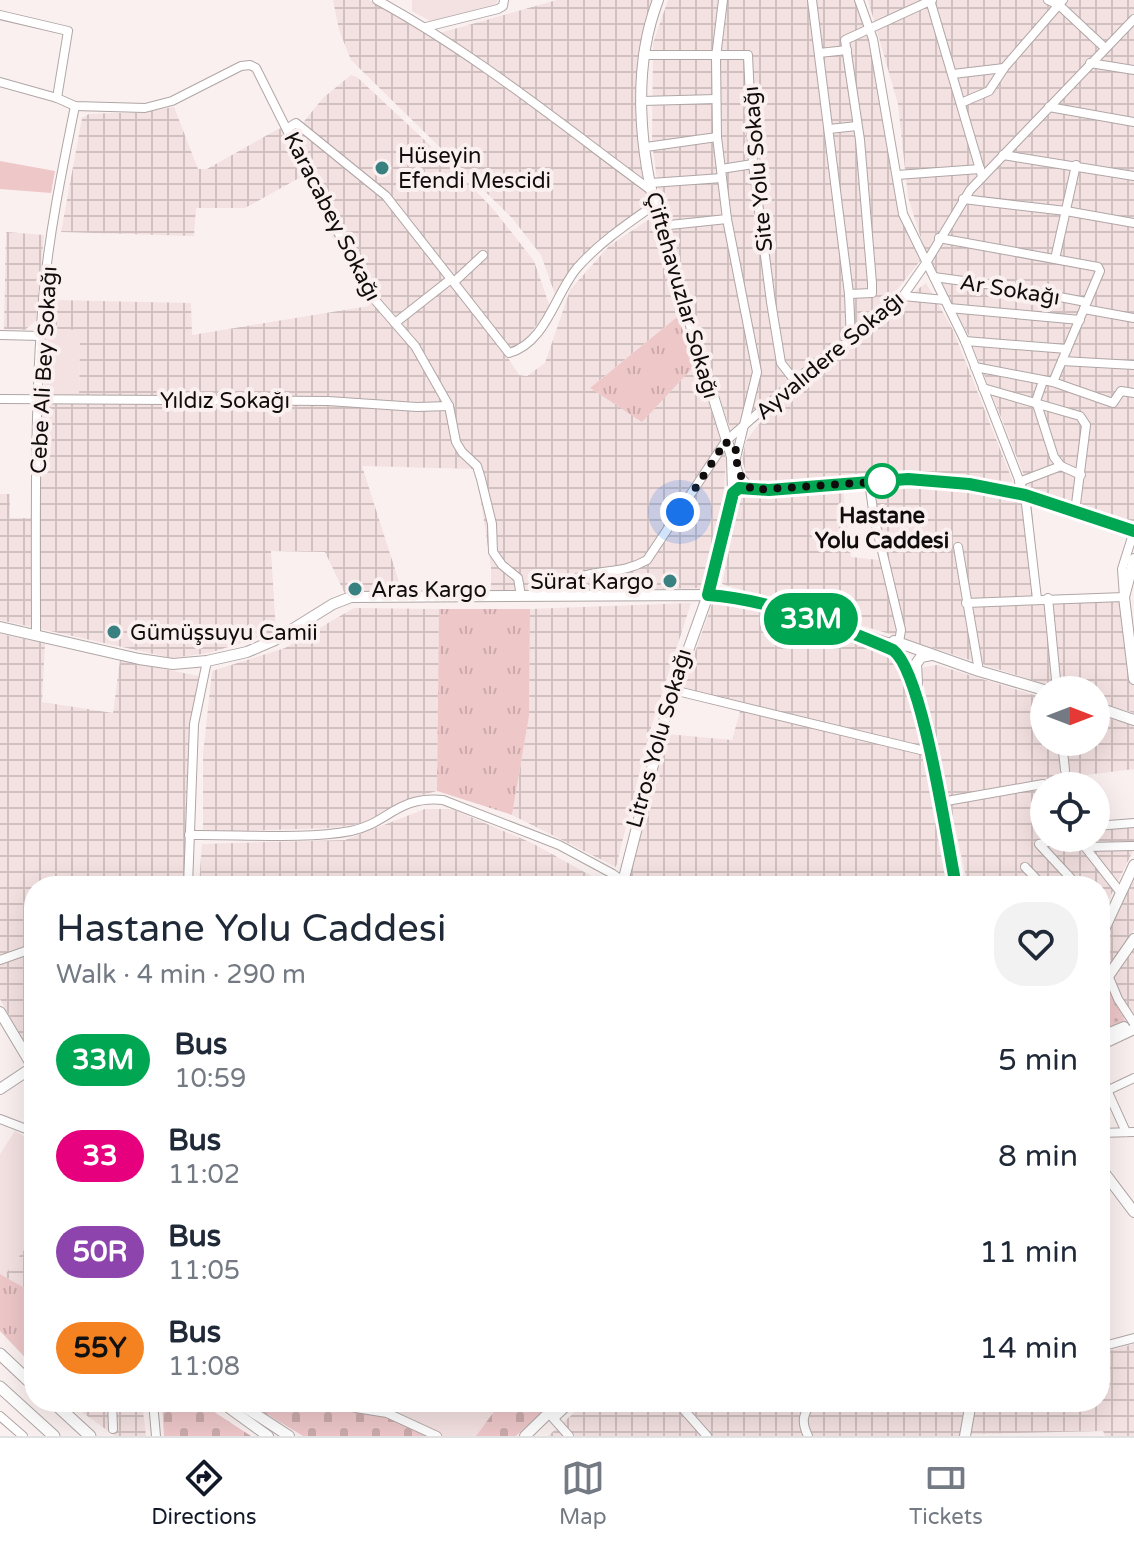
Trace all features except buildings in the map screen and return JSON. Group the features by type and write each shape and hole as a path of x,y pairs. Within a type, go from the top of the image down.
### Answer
{"highway":[{"path":"0,1354 24,1377"},
{"path":"0,1387 24,1409"},
{"path":"28,1412 54,1436"},
{"path":"64,1412 90,1436"},
{"path":"67,1412 101,1436"}],"main road":[{"name":"Çiftehavuzlar Sokağı","path":"658,0 643,55 642,101 651,187 660,226 731,447 733,493"},
{"name":"Litros Yolu Sokağı","path":"624,876 670,689 695,613 702,599 708,595 733,493"},
{"path":"1134,559 1124,597 1134,679"},
{"path":"0,627 173,664 207,661 247,652 275,640 333,604 351,597 708,595 741,598 884,642 895,645 899,642 1030,686"},
{"path":"829,624 898,654 907,668 918,701 941,802 954,876"},
{"path":"918,701 916,664 921,657 931,655"},
{"path":"1110,712 1134,720"},
{"path":"1110,918 1134,865"},
{"path":"1110,968 1134,939"},
{"path":"0,1012 24,1052"},
{"path":"1110,1033 1134,1022"},
{"path":"1110,1040 1134,1029"},
{"path":"0,1089 24,1074"},
{"path":"1110,1178 1130,1199 1134,1212"},
{"path":"246,1412 268,1436"},
{"path":"250,1412 289,1436"},
{"path":"525,1436 550,1412"},
{"path":"535,1436 559,1412"},
{"path":"965,1436 969,1412"}],"street":[{"path":"377,0 489,69 651,187 753,164"},
{"path":"425,27 501,8 504,0"},
{"path":"550,596 578,576 635,566 647,560 745,424 757,372 727,219 717,137 716,57 723,0"},
{"path":"812,0 849,294 851,340"},
{"path":"859,0 870,30 903,214 965,341 1025,495 1037,599"},
{"path":"849,294 872,293 867,210 846,38 870,30 931,0 981,172 897,175"},
{"path":"1048,0 1061,2 1105,48"},
{"path":"961,103 989,91 1004,68 1061,2"},
{"path":"0,15 68,31 57,98"},
{"name":"Ayvalıdere Sokağı","path":"731,447 745,424 903,296 981,172 1003,155 1134,19"},
{"path":"819,53 847,50"},
{"name":"Site Yolu Sokağı","path":"643,55 748,55 753,164 778,350 781,363 795,381"},
{"path":"1090,63 1134,70"},
{"name":"Karacabey Sokağı","path":"0,82 75,106 145,108 172,101 241,66 250,65 259,71 368,292 415,346 449,406 456,442 477,466 481,479 492,524 493,552 502,565 518,578 521,596"},
{"path":"953,74 1004,68"},
{"path":"642,101 716,99"},
{"name":"Cebe Ali Bey Sokağı","path":"36,636 41,336 47,263 75,106"},
{"path":"1049,107 1134,122"},
{"path":"288,128 296,123 386,196 509,353 531,340 579,266 604,242 654,205"},
{"path":"829,129 857,126"},
{"path":"646,147 717,137"},
{"path":"1003,155 1134,176"},
{"path":"1055,259 1076,165"},
{"path":"963,199 1066,211 1134,223"},
{"path":"660,226 727,219"},
{"path":"939,238 1094,265 1100,271 1062,361 1036,401"},
{"path":"395,323 483,255"},
{"name":"Ar Sokağı","path":"934,277 1007,287 1134,318"},
{"path":"903,296 1080,320"},
{"path":"0,335 41,336"},
{"path":"965,341 1067,349"},
{"path":"1062,361 1134,365"},
{"path":"975,367 1048,382 1113,403 1121,391 1134,393"},
{"path":"983,388 1080,416 1086,425 1075,512"},
{"name":"Yıldız Sokağı","path":"0,399 328,401 449,406"},
{"path":"1036,401 1054,457 1061,466 1081,475"},
{"path":"731,447 737,471 752,490"},
{"path":"1019,482 1061,466"},
{"path":"733,493 739,488 752,490 908,479 969,484 1025,495 1134,531 1122,569 1124,597 966,603"},
{"path":"869,482 874,517 901,630 899,642"},
{"path":"958,547 979,671"},
{"path":"1048,598 1056,676"},
{"path":"188,876 194,724 207,661"},
{"path":"670,689 929,752"},
{"path":"1064,756 1065,770"},
{"path":"941,802 1030,786"},
{"path":"189,835 328,834 354,830 407,802 435,799 559,845 609,876"},
{"path":"1110,825 1134,823"},
{"path":"1110,846 1134,846"},
{"path":"1046,852 1069,876"},
{"path":"1089,852 1108,876"},
{"path":"1025,867 1034,876"},
{"path":"1110,879 1121,893"},
{"path":"0,960 24,952"},
{"path":"1110,979 1118,999 1134,1022"},
{"path":"1110,1089 1134,1078"},
{"path":"1110,1101 1130,1132"},
{"path":"0,1119 24,1128"},
{"path":"1110,1133 1130,1132"},
{"path":"1110,1344 1134,1338"},
{"path":"112,1412 113,1429"},
{"path":"154,1412 156,1436"},
{"path":"381,1412 437,1436"},
{"path":"686,1412 707,1436"},
{"path":"805,1412 802,1425 808,1436"},
{"path":"0,1416 23,1436"},
{"path":"553,1418 569,1436"}],"shaded area":[{"path":"333,0 369,0 411,22 513,91 648,192 651,203 605,238 555,294 541,255 512,218 351,60 339,30"},
{"path":"412,0 498,0 496,4 430,21 412,11"},
{"path":"557,0 654,0 640,56 649,187 440,33"},
{"path":"668,0 858,0 872,39 901,215 920,261 870,318 731,431 685,294 659,194 652,143 653,43"},
{"path":"868,0 1134,0 1134,526 1029,488 968,334 929,264 908,197 898,104"},
{"path":"351,75 357,77 448,162 494,210 534,261 550,307 526,339 513,348 501,347 519,375 527,376 545,363 570,290 609,246 654,216 677,317 590,388 642,421 697,363 726,459 724,491 705,588 491,592 491,567 476,469 362,466 401,588 345,594 325,552 271,551 276,632 209,653 172,658 0,620 0,494 10,494 10,518 32,518 35,403 44,395 79,395 80,343 77,342 77,330 46,329 51,300 191,303 192,335 369,306 301,177 245,208 196,208 194,236 61,232 82,118 89,114 143,112 174,107 198,169 207,169 278,129 302,124 323,98"},
{"path":"6,232 44,235 36,320 25,330 4,329"},
{"path":"926,283 953,330 1013,482 913,471 764,485 747,478 742,459 746,441 762,420"},
{"path":"46,329 77,330 77,342 80,342 79,395 44,395"},
{"path":"950,488 1031,502 1041,595 1119,594 1134,680 1134,713 1110,705 1110,676 1030,676 1030,680 722,584 740,498 843,491 851,557 879,560 867,490"},
{"path":"713,601 747,606 895,655 920,738 946,876 630,876 667,734 732,740 741,708 680,695"},
{"path":"691,603 649,734 616,867 512,815 529,716 530,609"},
{"path":"354,608 439,609 437,791 404,800 365,823 334,828 203,832 203,754 212,671 285,648"},
{"path":"0,634 45,643 42,702 113,713 120,660 199,676 184,876 24,876 24,1041 0,999"},
{"path":"937,665 1030,694 1030,756 1110,756 1110,718 1134,726 1134,769 1030,772 1030,852 1110,852 1110,823 1134,821 1134,849 1110,897 1110,876 966,876 920,668"},
{"path":"425,809 452,809 532,843 592,876 200,876 202,844 345,840"},
{"path":"1134,874 1134,930 1110,966 1110,926"},
{"path":"1134,948 1134,1019 1126,1023 1110,991 1110,984"},
{"path":"15,1131 24,1136 24,1250 4,1276 0,1274 0,1154"},
{"path":"24,1250 24,1287 4,1276"},
{"path":"1134,1344 1134,1436 1105,1436 1103,1431 971,1434 974,1412 1110,1412 1110,1350"},
{"path":"82,1412 143,1412 146,1436 115,1436"},
{"path":"379,1412 494,1412 476,1436 440,1436"},
{"path":"575,1412 965,1412 961,1436 548,1436"}],"green space":[{"path":"0,161 55,171 51,193 0,189"},
{"path":"677,317 697,363 642,422 590,388"},
{"path":"439,609 530,609 529,716 512,815 437,791"},
{"path":"1110,991 1126,1023 1110,1029"},
{"path":"0,1274 24,1287 24,1356 0,1331"},
{"path":"163,1412 214,1412 251,1436 164,1436"},
{"path":"263,1412 367,1412 440,1436 303,1436"},
{"path":"494,1412 542,1412 516,1436 476,1436"}],"bus line":[{"name":"33M","path":"954,876 918,701 901,657 893,650 829,624 741,598 708,595 733,493 739,488 769,490 908,479 969,484 1025,495 1134,531"}],"place":[{"name":"Hüseyin Efendi Mescidi","path":"382,168"},
{"name":"Hastane Yolu Caddesi","path":"882,481"},
{"name":"Sürat Kargo","path":"670,581"},
{"name":"Aras Kargo","path":"355,589"},
{"name":"Gümüşsuyu Camii","path":"114,632"}],"route":[{"path":"680,512 726,441 729,450 737,450 737,471 752,490 889,481 882,481"}]}
